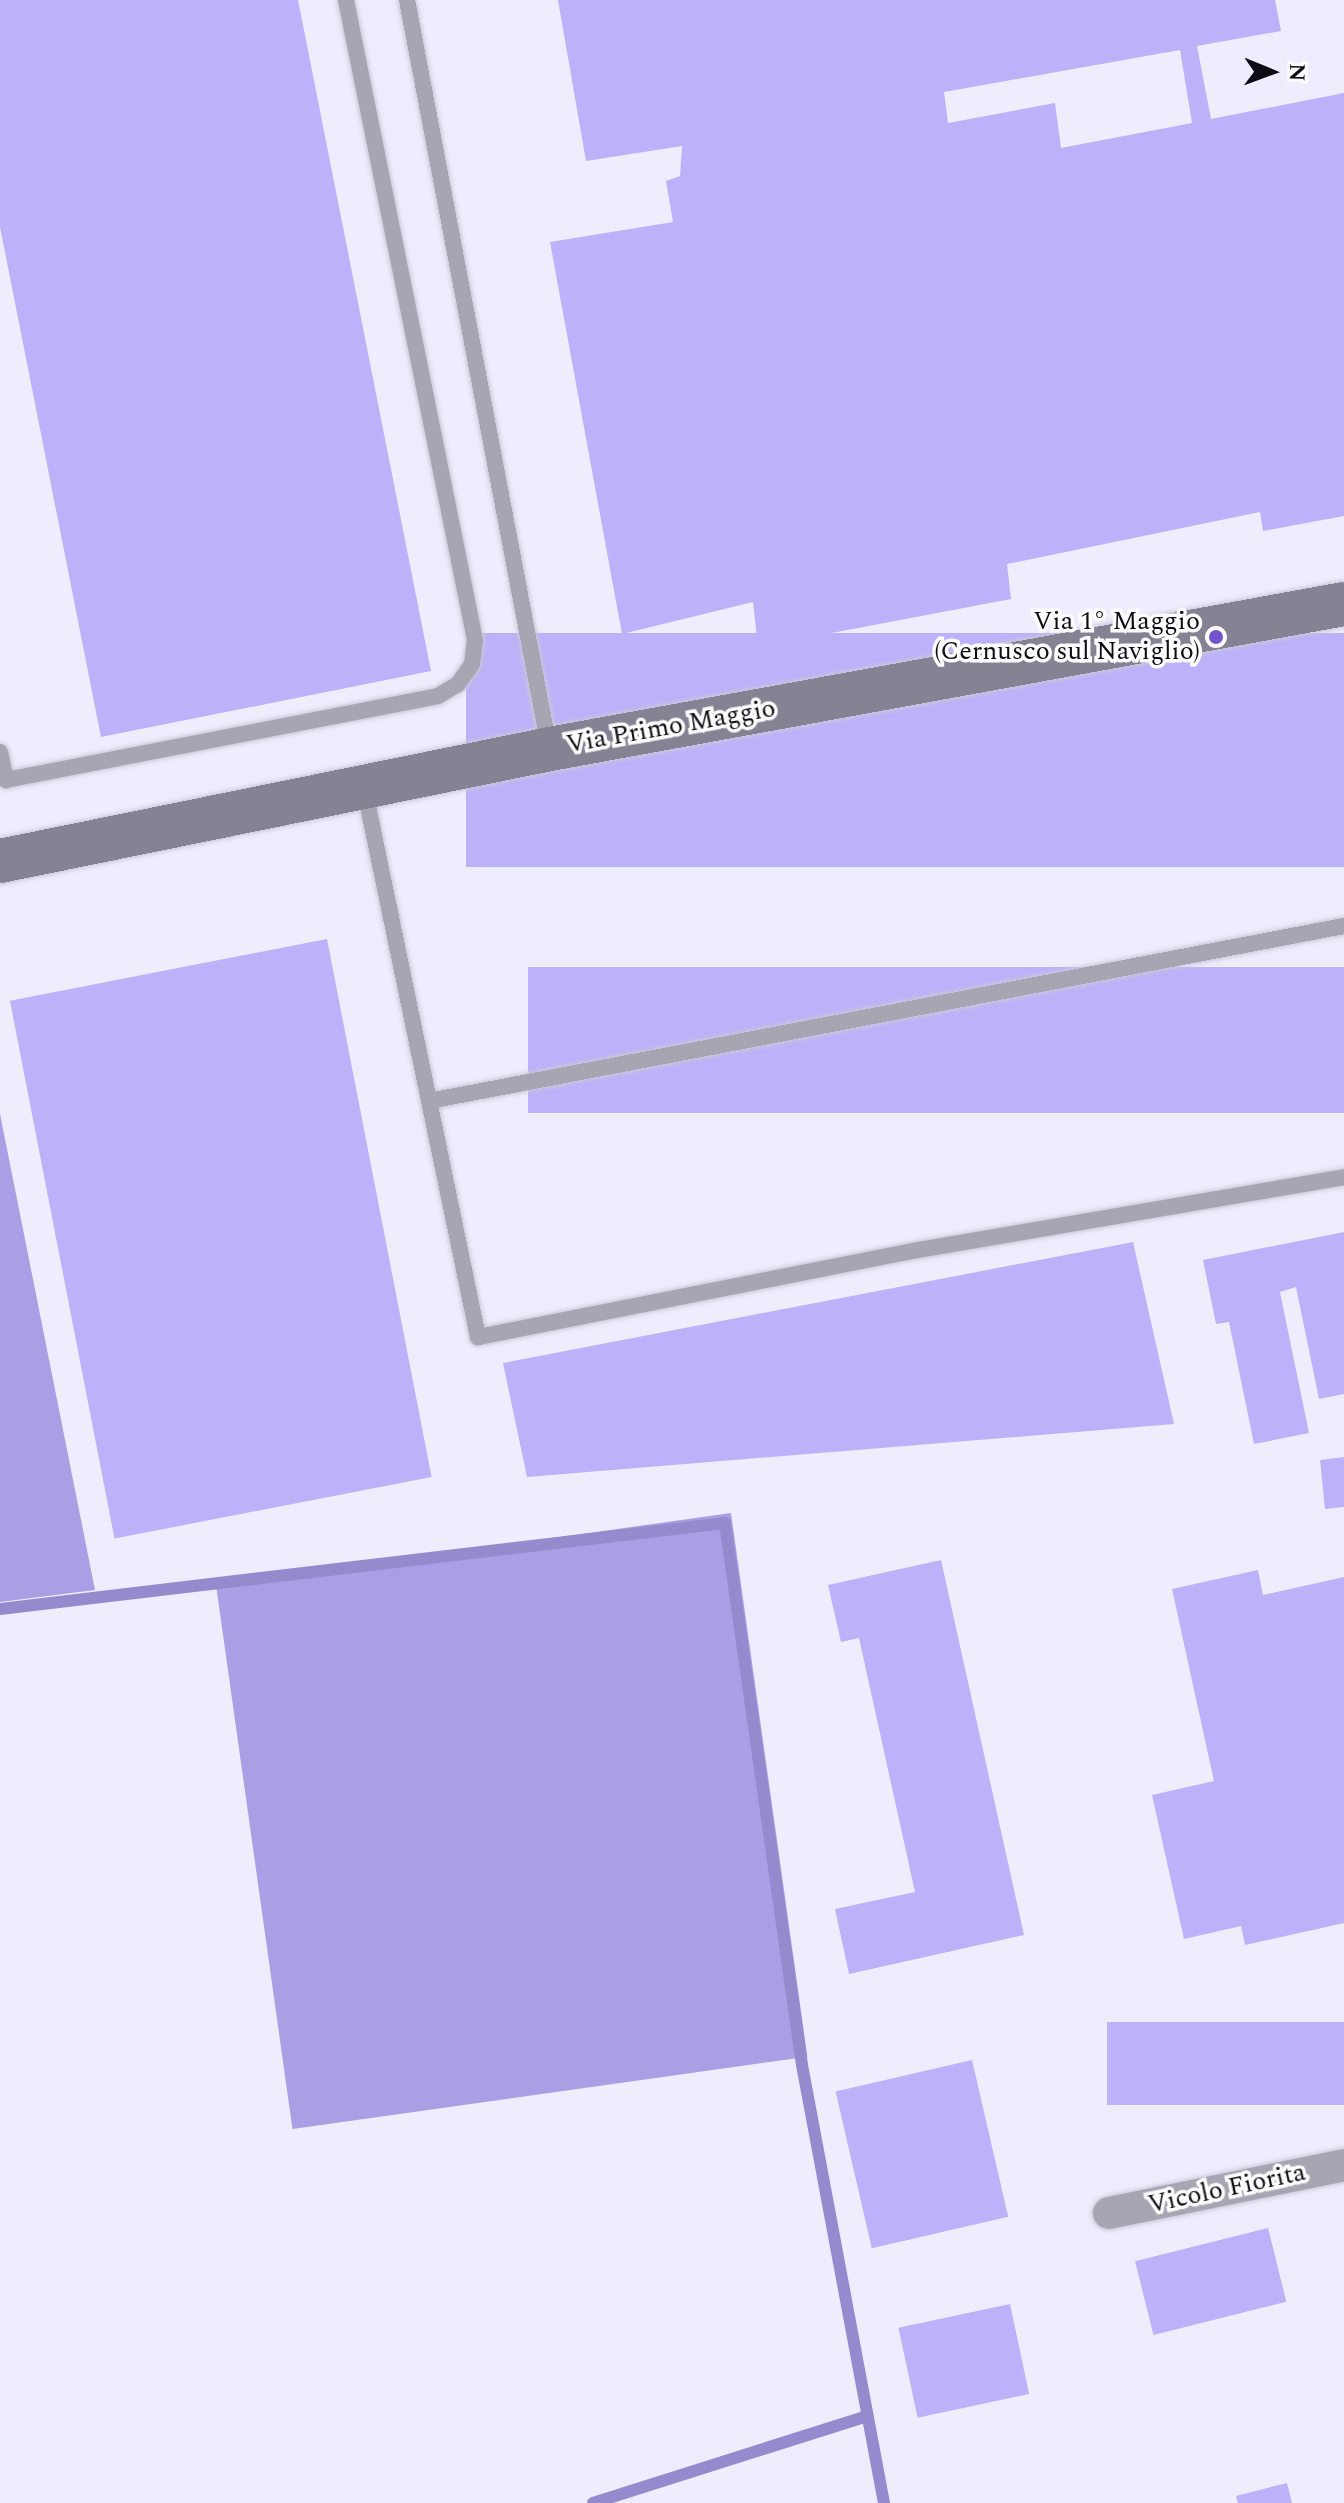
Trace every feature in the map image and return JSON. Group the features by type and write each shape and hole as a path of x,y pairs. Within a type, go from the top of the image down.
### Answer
{"main road":[{"name":"Via Primo Maggio","path":"0,861 550,749 1344,604"}],"street":[{"name":"Vicolo Fiorita","path":"1109,2213 1344,2165"}],"lane":[{"path":"0,752 6,780 438,696 458,684 472,664 475,640 346,0"},
{"path":"407,0 550,749"},
{"path":"364,786 478,1337 918,1250 1344,1177"},
{"path":"429,1101 1344,926"}],"shaded area":[{"path":"0,1114 95,1590 0,1602"},
{"path":"731,1513 807,2057 292,2129 216,1585"}],"building":[{"path":"0,0 298,0 431,671 101,737 0,227"},
{"path":"558,0 1275,0 1281,31 1197,46 1211,119 1344,93 1344,516 1263,531 1260,512 1007,564 1011,599 758,647 753,602 622,634 550,242 673,222 666,181 680,176 682,146 586,161","holes":["1180,50 1192,123 1061,148 1055,103 948,123 944,92"]},
{"path":"466,633 1344,633 1344,867 466,867"},
{"path":"327,939 432,1477 114,1539 10,1001"},
{"path":"528,967 1344,967 1344,1113 528,1113"},
{"path":"1344,1232 1344,1394 1319,1399 1296,1287 1280,1292 1309,1433 1254,1444 1229,1322 1216,1324 1203,1260"},
{"path":"1133,1242 1174,1424 527,1477 503,1363"},
{"path":"1344,1457 1344,1507 1325,1509 1320,1460"},
{"path":"941,1560 1024,1935 849,1974 835,1909 915,1892 859,1638 841,1642 828,1585"},
{"path":"1258,1570 1263,1595 1344,1577 1344,1923 1245,1945 1241,1926 1184,1939 1152,1795 1214,1781 1172,1589"},
{"path":"1107,2022 1344,2022 1344,2105 1107,2105"},
{"path":"972,2060 1008,2217 872,2248 836,2091"},
{"path":"1268,2228 1286,2302 1153,2335 1135,2261"},
{"path":"1010,2304 1029,2394 918,2418 898,2328"},
{"path":"1287,2483 1292,2503 1238,2503 1236,2496"}],"waterway":[{"path":"0,1609 725,1523 802,2065 884,2503"},
{"path":"593,2503 868,2416"}],"place":[{"name":"Via 1° Maggio (Cernusco sul Naviglio)","path":"1216,637"}]}
